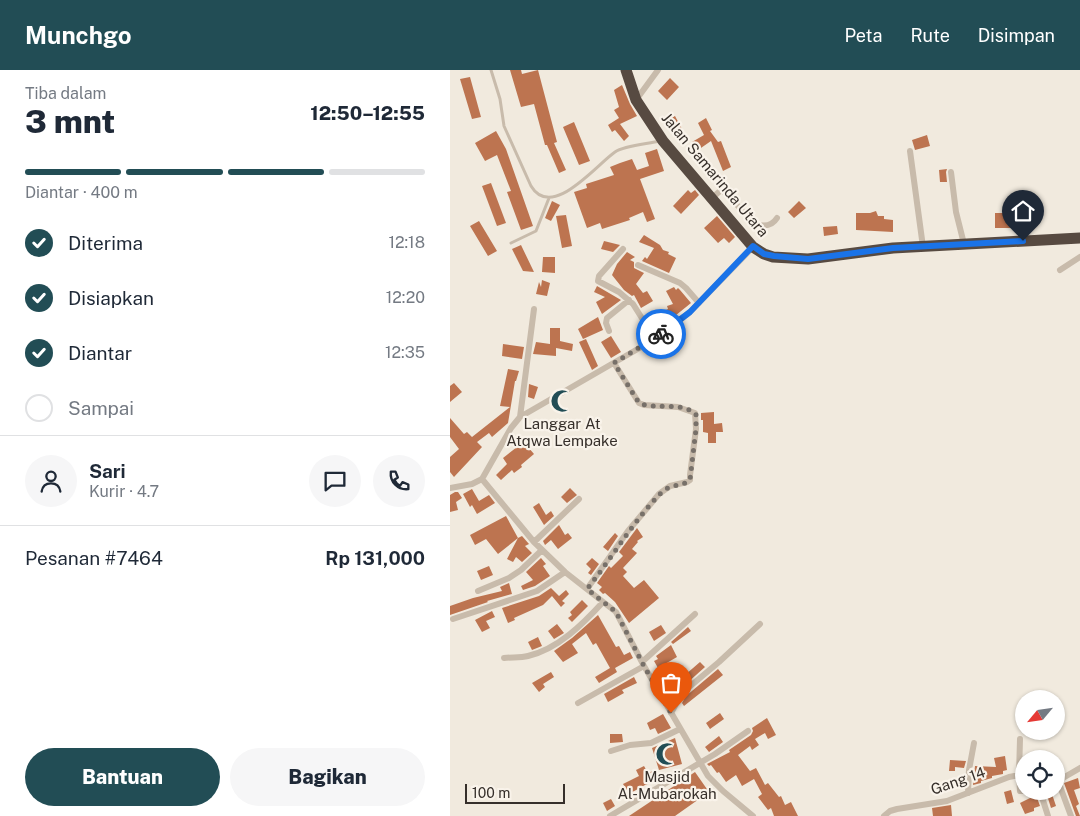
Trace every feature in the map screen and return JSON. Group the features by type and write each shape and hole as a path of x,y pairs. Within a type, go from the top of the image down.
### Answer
{"highway":[{"name":"Jalan Samarinda Utara","path":"626,70 636,100 663,140 753,246 764,254 808,259 893,248 1080,238"}],"street":[{"path":"636,100 658,70"},
{"path":"910,151 923,246"},
{"path":"951,172 956,212 964,244"},
{"path":"712,198 720,191 723,191 756,224 762,226 772,224 777,218"},
{"path":"450,488 472,484 482,479 511,428 520,417 655,339 700,303 722,277 753,246"},
{"path":"622,248 599,276 598,280 629,300 655,339"},
{"path":"1060,270 1080,257"},
{"path":"638,265 680,283 700,303"},
{"path":"609,331 606,318 629,300"},
{"path":"520,417 534,309"},
{"path":"587,589 628,531 660,494 668,487 690,480 696,429 695,412 678,407 639,403 614,363"},
{"path":"482,479 534,542 565,572 618,616 699,762 714,782 753,816"},
{"path":"534,542 579,499"},
{"path":"478,591 509,578 521,570 542,550"},
{"path":"454,619 520,598 545,586 565,572"},
{"path":"504,658 525,657 550,648 579,626 603,602"},
{"path":"578,703 643,664 695,614"},
{"path":"671,713 682,693 760,624"},
{"path":"612,751 630,745 651,743 680,729"},
{"path":"610,816 748,731"},
{"path":"968,793 969,770 974,743"},
{"path":"1065,777 1079,769"},
{"name":"Gang 14","path":"884,816 890,811 897,809 939,803 1015,776"},
{"path":"1043,800 1048,816"},
{"path":"1064,800 1070,816"}],"lane":[{"path":"491,70 500,99 504,126 516,156 534,191 549,198 562,193 584,179 616,151 663,140"},
{"path":"511,243 536,231 549,198"}],"building":[{"path":"510,70 521,70 522,74 538,70 557,142 554,143 566,170 559,173 547,145 545,145 534,104 521,107"},
{"path":"470,77 481,117 472,119 460,79"},
{"path":"670,78 679,87 667,100 658,91"},
{"path":"622,85 637,116 620,124 629,136 624,141 615,130 612,132 608,125 619,118 614,110 619,107 614,90"},
{"path":"675,116 684,133 675,138 666,121"},
{"path":"706,118 712,130 710,131 718,142 721,141 731,167 723,171 711,141 698,150 692,142 704,135 698,123"},
{"path":"574,122 590,161 579,165 563,127"},
{"path":"496,131 506,149 533,226 521,230 507,192 511,191 497,155 485,161 475,143"},
{"path":"927,135 930,146 915,150 912,140"},
{"path":"657,149 664,171 640,179 655,219 647,222 643,212 629,218 630,220 602,229 600,223 587,228 574,192 587,188 586,184 614,175 610,167 620,163 632,159 637,170 649,166 645,153"},
{"path":"947,169 947,182 940,182 939,170"},
{"path":"491,183 506,223 497,226 482,186"},
{"path":"688,190 691,193 695,190 699,195 681,214 673,206"},
{"path":"552,201 560,205 551,221 545,218"},
{"path":"799,201 806,208 794,218 788,212"},
{"path":"876,211 878,216 884,216 884,219 893,220 893,232 856,230 856,213"},
{"path":"995,213 1013,213 1013,228 995,228"},
{"path":"566,215 572,246 562,248 556,216"},
{"path":"717,216 735,237 729,243 724,238 718,243 704,228"},
{"path":"479,221 497,251 488,256 470,226"},
{"path":"837,226 838,234 824,236 823,227"},
{"path":"644,235 676,258 669,273 642,261 645,257 647,259 654,248 639,242"},
{"path":"604,241 620,245 613,252 601,249"},
{"path":"521,245 534,272 523,271 512,249"},
{"path":"627,252 635,257 630,260 634,262 634,268 644,273 636,284 643,293 647,291 653,301 641,308 634,295 632,296 624,290 612,275 617,264"},
{"path":"543,257 555,257 555,273 542,272"},
{"path":"542,280 550,283 547,296 536,294 539,282 541,287"},
{"path":"597,286 621,300 602,314 596,302 605,297 594,292"},
{"path":"674,287 676,290 678,288 691,303 665,324 660,313 668,309 667,306 673,304 666,291"},
{"path":"598,317 603,330 583,339 578,329"},
{"path":"550,328 560,328 560,341 573,344 572,351 556,348 556,356 533,354 536,342 550,344"},
{"path":"611,336 621,352 611,358 601,342"},
{"path":"586,339 598,366 592,370 579,342"},
{"path":"503,344 524,347 522,359 502,356"},
{"path":"508,369 519,371 515,381 508,423 492,437 489,433 477,442 482,447 454,477 450,472 450,457 459,449 450,437 450,418 464,434 467,432 472,437 510,407 500,406"},
{"path":"454,383 462,392 450,402 450,386"},
{"path":"529,384 538,387 534,399 528,397"},
{"path":"714,412 714,424 722,423 723,432 716,432 716,443 708,443 708,433 703,432 701,413"},
{"path":"522,440 534,454 521,465 522,467 514,473 512,470 501,480 496,475 507,464 503,458 517,447 515,446"},
{"path":"570,488 577,495 567,503 561,497"},
{"path":"472,489 479,501 489,495 495,503 477,514 472,505 470,507 463,494"},
{"path":"458,492 462,498 456,502 458,510 450,512 450,495"},
{"path":"539,503 546,515 551,511 554,516 544,525 533,507"},
{"path":"506,516 518,538 498,554 486,539 475,545 470,535"},
{"path":"559,525 565,535 568,533 572,538 558,549 551,540 545,545 543,541"},
{"path":"637,528 643,537 637,541 632,549 637,553 623,568 627,572 623,576 634,588 644,580 659,598 629,623 615,602 599,590 602,587 597,583 609,566 611,568 623,556 619,552"},
{"path":"615,533 618,536 608,551 603,547"},
{"path":"522,536 529,544 525,546 532,553 522,562 516,557 513,562 507,559 518,538"},
{"path":"541,558 546,564 543,566 550,576 535,586 523,590 521,586 533,580 526,572"},
{"path":"592,558 599,564 591,575 588,573 591,569 586,564"},
{"path":"489,566 493,575 481,580 477,571"},
{"path":"509,583 512,594 450,615 450,606 502,591 500,587"},
{"path":"551,588 559,596 566,590 569,594 562,601 565,603 561,607 552,596 543,605 514,618 515,620 508,623 502,608 539,596"},
{"path":"582,600 588,606 572,622 568,618 572,615 570,612"},
{"path":"492,611 495,617 486,621 490,628 482,632 475,620"},
{"path":"598,615 616,647 619,646 624,655 630,652 633,658 615,668 617,672 599,683 595,677 610,668 596,643 593,645 586,633 572,644 578,653 563,662 554,651"},
{"path":"557,624 564,633 554,639 548,631"},
{"path":"661,625 666,633 654,641 649,632"},
{"path":"688,627 691,631 673,644 671,642"},
{"path":"538,637 542,646 532,650 528,642"},
{"path":"671,645 677,657 658,668 654,661 658,659 656,656"},
{"path":"700,662 705,667 677,692 667,682 664,683 662,678 672,672 678,681"},
{"path":"718,669 723,675 684,706 682,703 686,696"},
{"path":"551,672 554,677 543,684 545,687 539,692 532,683"},
{"path":"634,677 637,683 622,690 624,693 608,702 604,694"},
{"path":"720,713 724,719 710,729 706,723"},
{"path":"663,714 671,728 658,734 655,728 650,730 647,723"},
{"path":"767,718 776,735 768,739 765,733 755,739 759,745 752,750 750,746 738,755 750,771 756,768 765,785 768,783 779,797 781,796 785,805 791,802 798,816 774,816 771,808 768,810 758,797 762,794 754,779 742,786 736,775 726,782 719,772 717,773 711,765 707,764 730,752 729,750 751,735 752,728"},
{"path":"610,734 622,734 623,742 610,743"},
{"path":"719,736 723,742 709,752 705,747"},
{"name":"Masjid Al-Mubarokah","path":"675,738 682,764 659,770 652,748"},
{"path":"1005,756 1007,770 1003,771 1003,774 992,776 992,778 973,785 975,766 996,767 994,758"},
{"path":"950,760 966,761 964,768 955,767 955,771 949,771"},
{"path":"644,766 648,773 655,770 659,780 629,794 623,784 639,776 636,770"},
{"path":"695,772 709,792 675,816 629,816"},
{"path":"1078,778 1080,788 1074,790 1079,804 1076,806 1080,816 1076,816 1065,783"},
{"path":"1011,790 1014,802 1007,804 1004,792"},
{"path":"611,799 615,806 607,811 603,803"},
{"path":"1026,800 1038,800 1040,806 1034,808 1034,811 1025,814 1020,803"},
{"path":"1048,800 1054,800 1056,806 1051,808"},
{"path":"951,805 952,816 933,816 932,808"}],"way so far":[{"path":"661,334 614,363 639,403 678,407 695,412 696,429 690,480 684,484 668,487 660,494 628,531 587,589 616,612 671,713"}],"place":[{"name":"Langgar At Atqwa Lempake","path":"562,401"},
{"name":"Masjid Al-Mubarokah","path":"667,754"}],"route":[{"path":"661,334 690,312 753,246 764,254 808,259 893,248 1023,241"}]}
